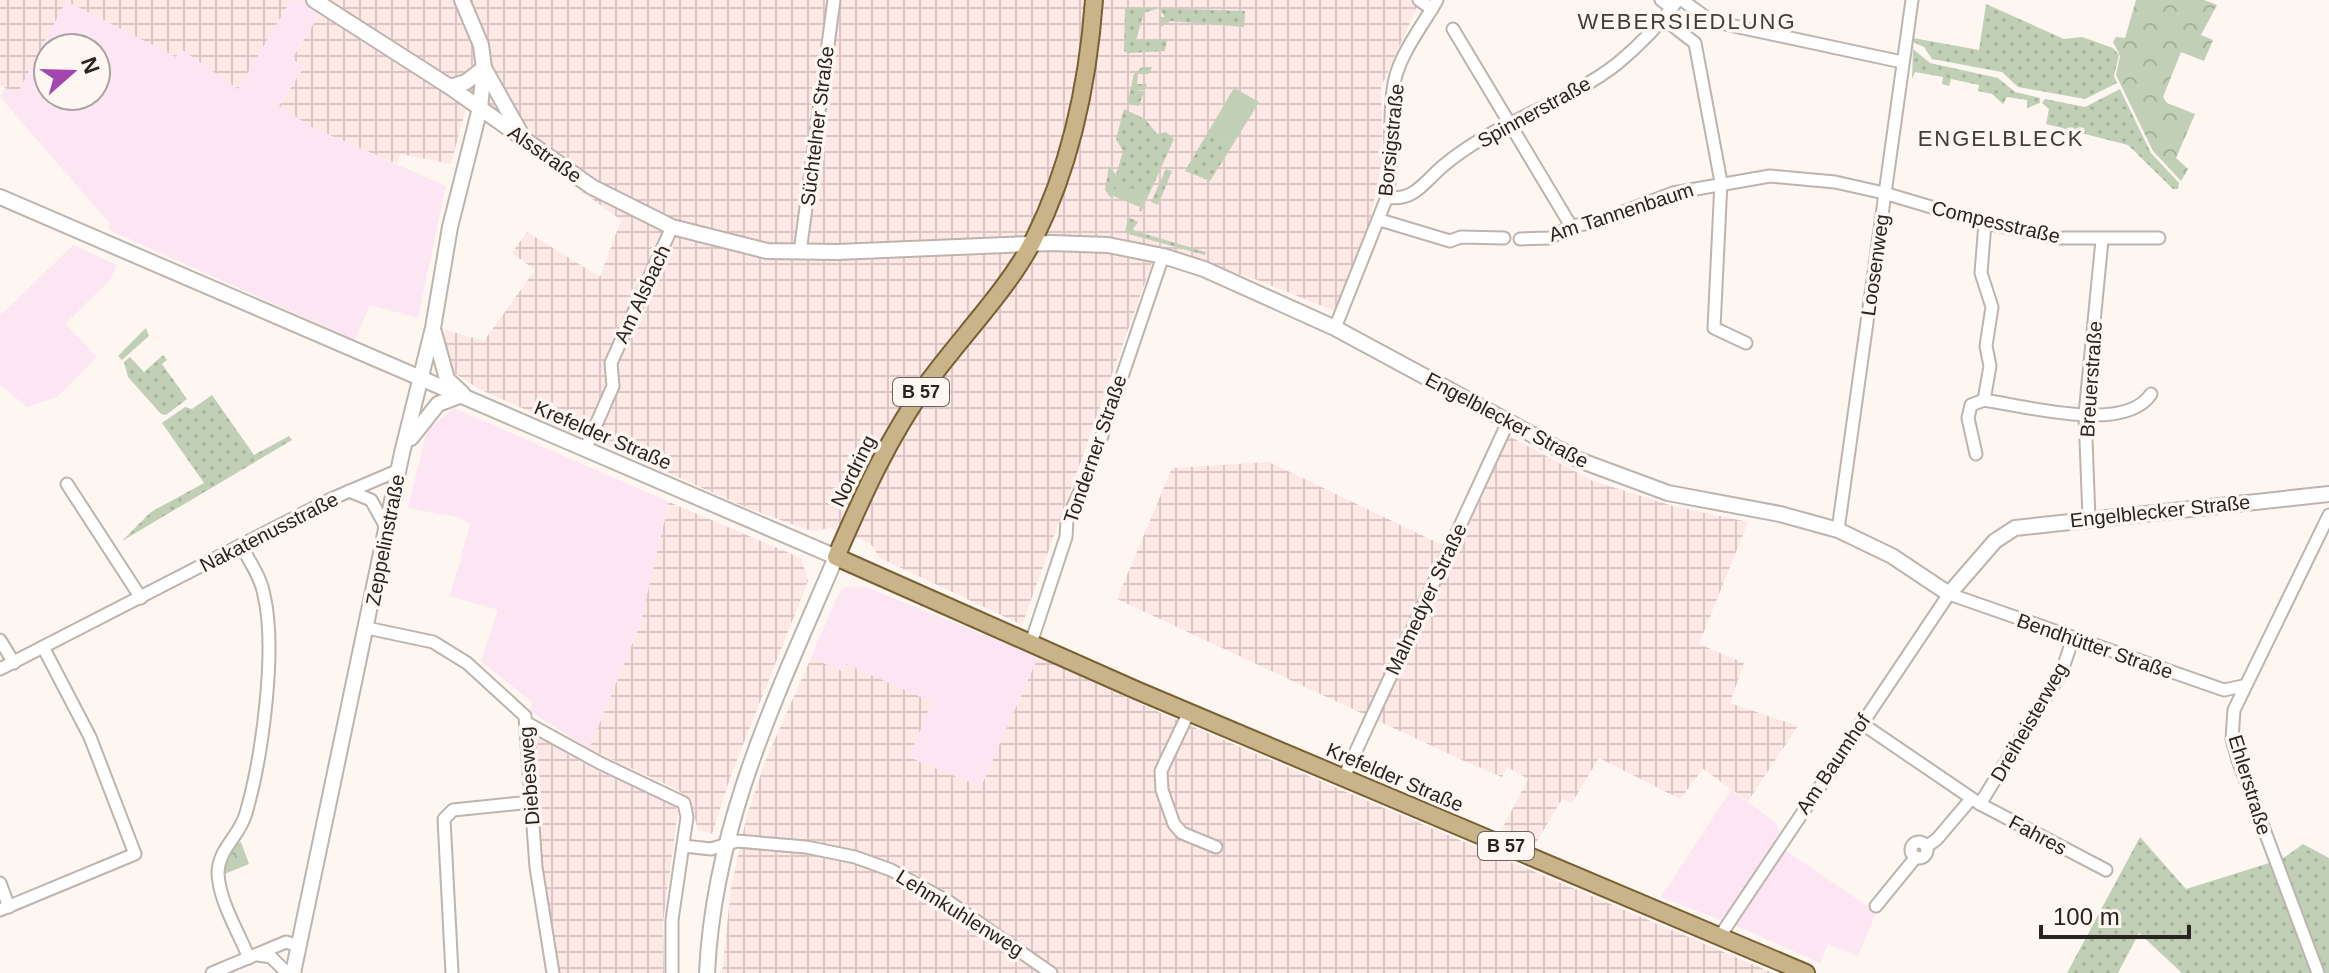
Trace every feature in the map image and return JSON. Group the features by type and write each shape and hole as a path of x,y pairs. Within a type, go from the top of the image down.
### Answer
{"main road":[{"name":"Nordring","path":"836,557 869,477 893,436 928,382 1032,243 1072,142 1083,91 1094,0"},
{"name":"Krefelder Straße","path":"836,557 1189,712 1806,973"}],"street":[{"name":"Alsstraße","path":"314,0 450,87 592,187 672,227 749,248 800,252"},
{"path":"462,0 481,45 484,68 524,139"},
{"name":"Süchtelner Straße","path":"800,252 834,0"},
{"path":"1419,0 1434,4"},
{"path":"1661,0 1677,3 1711,21 1902,62"},
{"name":"Loosenweg","path":"1838,530 1912,0"},
{"name":"Spinnerstraße","path":"1387,197 1399,199 1417,192 1444,165 1616,65 1677,3"},
{"name":"Borsigstraße","path":"1335,328 1387,197 1391,176 1393,87 1407,53 1434,4"},
{"path":"1664,19 1695,43 1721,182"},
{"path":"1453,29 1571,226"},
{"path":"450,87 466,82 484,68"},
{"name":"Zeppelinstraße","path":"290,973 299,946 402,453 433,328 450,227 480,108 484,68"},
{"name":"Am Tannenbaum","path":"1520,239 1550,238 1571,226 1597,222 1673,193 1721,182 1770,176 1835,182 1884,193"},
{"name":"Am Tannenbaum","path":"1721,182 1714,328 1746,343"},
{"name":"Compesstraße","path":"1884,193 1985,223 2057,238 2159,238"},
{"name":"Krefelder Straße","path":"0,197 836,557"},
{"path":"1380,220 1450,241 1461,237 1504,238"},
{"path":"1984,400 1990,366 1986,346 1992,307 1981,273 1985,223"},
{"name":"Am Alsbach","path":"585,450 613,386 611,363 672,227"},
{"name":"Breuerstraße","path":"2089,518 2085,414 2102,240"},
{"name":"Engelblecker Straße","path":"800,252 1032,243 1108,245 1163,256 1204,269 1335,328 1579,460 1668,493 1780,514 1838,530 1892,556 1949,594 2005,533 2027,526 2329,494"},
{"name":"Tonderner Straße","path":"1031,643 1066,537 1067,520 1093,462 1163,256"},
{"path":"433,328 447,379 466,398"},
{"path":"1976,454 1968,418 1971,405 1984,400 2103,416 2135,411 2151,394"},
{"path":"402,453 427,414 445,399 466,398"},
{"name":"Malmedyer Straße","path":"1344,777 1508,422"},
{"name":"Nakatenusstraße","path":"0,669 349,491 399,470"},
{"path":"67,484 141,598"},
{"path":"349,491 371,500 387,531"},
{"name":"Ehlerstraße","path":"2318,973 2232,739 2234,710 2243,686 2329,515"},
{"path":"241,545 264,593 269,631 265,694 246,816 237,835 219,857 218,877 253,956"},
{"name":"Nordring","path":"707,973 715,887 723,846 762,729 836,557"},
{"name":"Bendhütter Straße","path":"1949,594 2224,690 2243,686"},
{"name":"Am Baumhof","path":"1720,936 1949,594"},
{"name":"Diebesweg","path":"367,628 433,642 467,663 520,709 527,723 531,802 553,973"},
{"name":"Dreiheisterweg","path":"1976,801 2062,671 2073,638"},
{"path":"0,640 14,663"},
{"path":"0,883 4,908 135,854 90,737 43,647"},
{"path":"1189,712 1161,771 1162,790 1174,824 1182,833 1216,847"},
{"path":"527,723 600,763 679,798 688,810 672,920 672,973"},
{"name":"Fahres","path":"1861,723 1976,801 2106,870"},
{"path":"1876,906 1916,857 1925,856 1926,847 1976,801"},
{"path":"452,973 444,819 453,810 531,802"},
{"name":"Lehmkuhlenweg","path":"723,846 737,841 806,847 843,853 891,870 949,902 1051,973"},
{"path":"684,846 711,849 723,846"},
{"path":"212,973 286,942 299,946"},
{"path":"253,956 271,957 290,973"}],"shaded area":[{"path":"0,0 291,0 238,89 181,49 176,57 66,1 50,32 32,32 32,66 17,94 0,85"},
{"path":"291,0 299,0 320,12 292,59 304,67 279,106 313,128 446,186 418,318 370,305 355,340 107,229 110,224 0,97 5,88 17,93 32,64 32,112 112,112 112,32 49,32 65,1 176,56 181,48 238,89"},
{"path":"299,0 1420,0 1381,87 1383,156 1369,226 1335,311 1257,280 1157,249 1022,625 880,558 870,543 831,528 811,531 745,507 479,389 454,373 441,352 446,330 484,341 535,270 512,253 527,232 600,277 621,220 466,108 451,164 400,154 397,164 313,128 279,106 304,67 292,59 320,13"},
{"path":"73,245 117,265 110,280 65,324 97,357 57,397 27,407 0,385 0,316"},
{"path":"454,408 669,502 640,625 589,749 530,711 532,702 481,661 498,610 450,596 470,524 457,517 408,508 427,430"},
{"path":"1509,436 1593,481 1673,506 1748,522 1699,644 1744,663 1730,703 1798,726 1748,801 1703,769 1680,799 1599,758 1572,803 1562,799 1536,843 1502,829 1528,779 1507,767 1502,777 1462,760 1117,599 1172,468 1269,462 1457,552"},
{"path":"669,502 801,558 808,581 731,775 712,834 698,830 689,798 589,749 640,625"},
{"path":"866,587 1038,657 982,787 909,757 932,702 846,665 843,672 811,658 836,599 842,589"},
{"path":"1038,657 1165,715 1773,973 722,973 731,888 747,815 766,759 811,658 842,671 846,664 932,702 909,757 981,787"},
{"path":"534,735 598,771 671,803 678,810 663,923 664,973 558,973 542,866"},
{"path":"1731,790 1776,823 1785,850 1876,912 1858,956 1828,944 1820,963 1742,928 1661,897"}],"green space":[{"path":"2136,0 2204,0 2217,5 2201,35 2213,40 2204,61 2181,52 2163,97 2167,103 2195,114 2176,158 2188,169 2181,181 2153,151 2116,75 2120,56 2113,42 2116,37 2125,38"},
{"path":"1986,4 2064,39 2082,37 2113,48 2119,55 2114,76 2117,83 2085,99 2018,87 2002,72 1932,59 1924,47 1913,42 1913,38 1979,50"},
{"path":"1125,7 1159,8 1144,13 1136,40 1167,39 1165,51 1124,51"},
{"path":"1159,8 1245,11 1244,27 1171,21 1160,27 1161,17 1165,17"},
{"path":"1913,49 1930,63 1998,78 2015,92 2040,98 2040,103 2027,108 2027,100 2007,97 2003,104 1992,94 1978,91 1979,85 1951,79 1949,86 1942,84 1943,77 1915,72 1912,79"},
{"path":"1142,67 1152,67 1149,74 1138,74 1137,84 1147,84 1145,90 1135,90 1144,91 1139,106 1127,104 1134,74"},
{"path":"1234,88 1259,102 1232,146 1208,132"},
{"path":"2120,89 2151,153 2179,183 2178,189 2173,189 2128,145 2046,124 2049,109 2042,103 2045,99 2085,107"},
{"path":"1124,109 1145,119 1157,134 1166,132 1174,139 1141,212 1139,210 1145,195 1118,183 1112,199 1105,190 1109,166 1116,175 1123,151 1116,139"},
{"path":"1208,132 1232,146 1210,181 1185,171"},
{"path":"1166,169 1172,171 1158,205 1151,202"},
{"path":"1118,183 1145,194 1140,207 1113,196"},
{"path":"1128,217 1138,222 1133,229 1135,231 1206,252 1205,255 1125,233"},
{"path":"146,328 149,336 122,360 118,356"},
{"path":"163,355 167,360 162,364 187,399 166,415 161,414 128,377 124,362 130,357 144,372"},
{"path":"212,395 254,455 289,436 292,440 122,541 151,512 204,483 162,423 185,407 192,409"},
{"path":"2140,837 2186,889 2282,859 2303,844 2329,858 2329,973 2182,973 2139,933 2118,973 2067,973"},
{"path":"241,842 249,864 222,875 226,856"}],"district":[{"name":"WEBERSIEDLUNG","path":"1687,21"},
{"name":"ENGELBLECK","path":"2001,138"}]}
